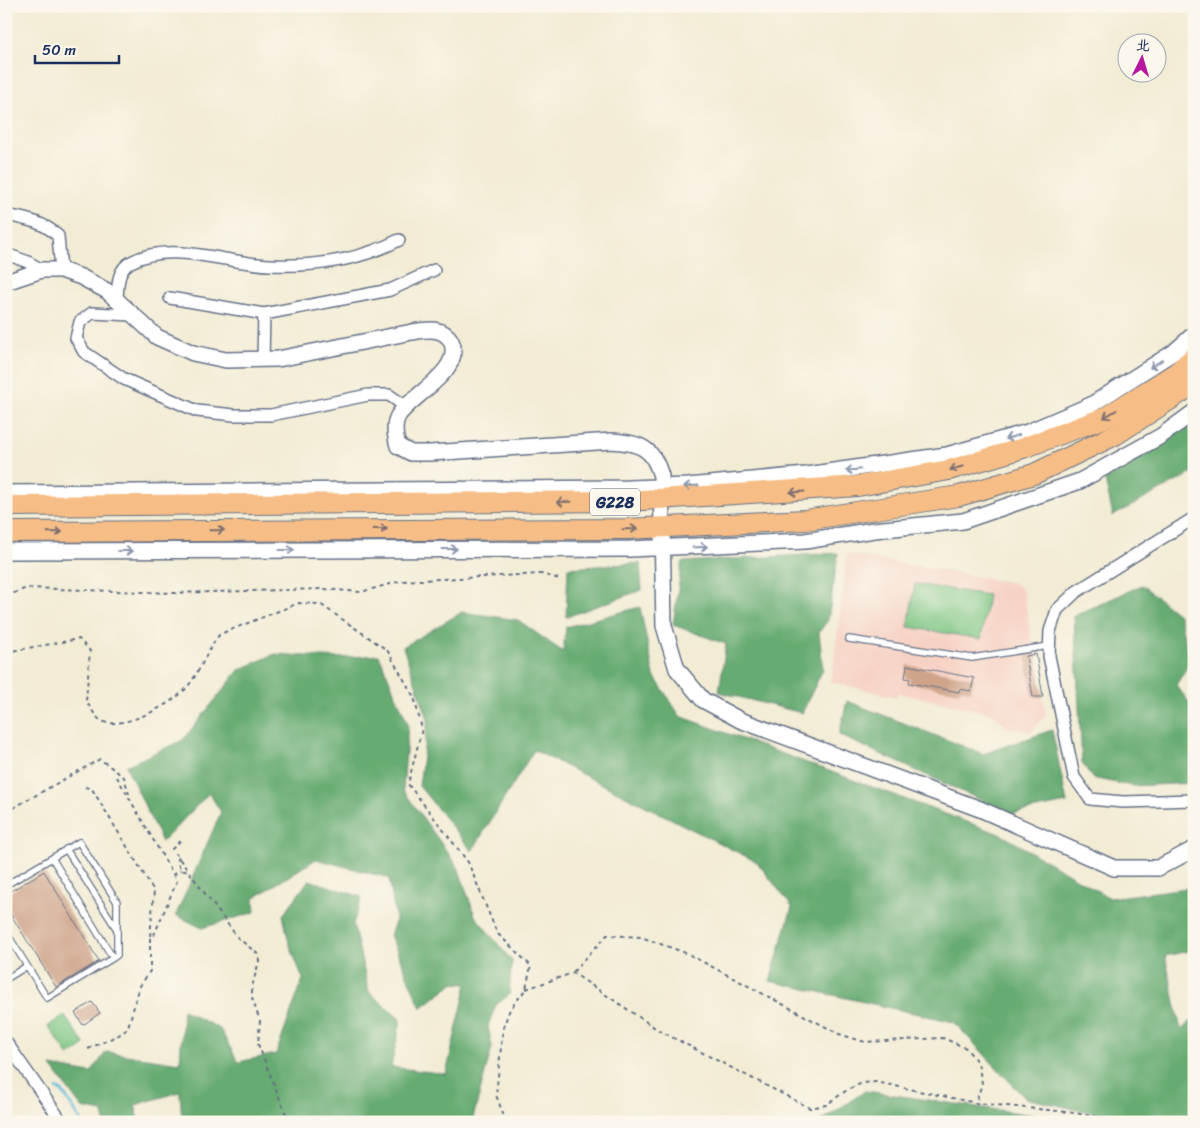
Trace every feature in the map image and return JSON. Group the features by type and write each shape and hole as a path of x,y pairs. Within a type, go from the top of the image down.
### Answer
{"highway":[{"name":"G228","path":"6,506 661,493 858,486 949,470 1023,448 1104,418 1176,373 1194,357"},
{"name":"G228","path":"6,532 662,528 805,520 959,496 1034,474 1115,435 1194,384"},
{"path":"6,513 61,506"}],"street":[{"path":"6,215 38,222 51,229 58,236 61,270"},
{"path":"117,299 118,279 124,267 136,260 158,253 188,254 269,266 326,264 378,251 399,240"},
{"path":"6,254 28,262 42,270"},
{"path":"6,282 42,270 61,270 94,282 117,299 158,337 193,353 226,360 263,360 412,332 428,330 443,332 452,342 453,355 451,362 425,390 405,406 396,418 394,434 398,446 411,453 612,441 629,442 645,449 656,459 661,476 664,626 677,669 703,700 740,720 980,810 1114,868 1158,868 1194,849"},
{"path":"170,298 264,314 390,290 434,270"},
{"path":"133,315 92,313 80,322 76,338 84,352 124,379 197,411 234,415 271,415 368,395 389,395 405,406"},
{"path":"263,360 264,314"},
{"path":"6,493 661,493 864,469 947,455 1028,432 1091,405 1174,352 1194,334"},
{"path":"6,551 663,548 805,541 874,530 963,521 1080,481 1160,436 1194,412"},
{"path":"1194,518 1076,592 1057,610 1050,632 1049,646 1049,656 1074,777 1090,798 1123,802 1194,800"},
{"path":"6,1042 62,1122"}],"lane":[{"path":"849,639 972,658 1049,646"},
{"path":"6,885 79,842 117,902 118,955 47,998 7,934"},
{"path":"66,849 117,929"},
{"path":"52,858 113,958"},
{"path":"6,979 27,966"}],"path":[{"path":"6,596 27,588 173,593 323,589 361,592 401,582 541,574 560,579"},
{"path":"6,652 79,639 90,651 86,702 100,720 113,724 133,720 179,696 189,686 211,645 220,634 299,603 320,604 387,650 414,697 422,729 408,784 468,862 497,933 531,966 526,989 510,1009 503,1028 496,1095 506,1122"},
{"path":"6,812 100,759 124,777 130,799"},
{"path":"117,776 176,881 154,935 150,939"},
{"path":"85,787 92,789 154,891 150,939 150,971 140,986 128,1028 123,1033 88,1049"},
{"path":"180,841 172,849 238,938 258,954 259,961 252,987 252,998 260,1021 258,1044 289,1122"},
{"path":"178,857 177,862 181,870"},
{"path":"173,875 181,870 189,872"},
{"path":"526,989 573,973 608,935 641,938 686,953 839,1034 864,1042 943,1038 966,1048 978,1063 982,1083 976,1103"},
{"path":"573,973 660,1031 810,1108 826,1105 847,1090 862,1084 876,1082 976,1103 1068,1112 1129,1122"}],"shaded area":[{"path":"847,554 1014,583 1023,590 1046,716 1031,732 1006,727 994,714 898,693 896,697 831,682"}],"green space":[{"path":"1194,416 1194,472 1113,516 1105,480"},
{"path":"838,553 828,620 819,632 823,669 802,713 719,692 726,644 673,625 682,562"},
{"path":"640,563 642,590 566,617 568,568"},
{"path":"915,584 988,595 981,639 908,627"},
{"path":"1142,585 1179,615 1190,662 1176,685 1194,709 1194,783 1132,786 1092,778 1082,762 1074,616"},
{"path":"640,607 654,676 680,716 1002,835 1110,898 1194,887 1194,950 1165,956 1181,1030 1194,1018 1194,1122 1136,1122 1025,1098 954,1022 770,981 792,907 757,862 534,750 472,851 419,786 428,719 403,647 462,612 518,620 563,652 566,627"},
{"path":"275,654 338,658 379,655 408,724 403,790 458,867 475,916 512,961 509,995 496,1005 488,1026 492,1047 472,1122 182,1122 180,1092 135,1105 139,1122 105,1122 103,1112 82,1108 51,1066 91,1073 106,1052 180,1063 183,1010 220,1029 238,1062 276,1054 303,979 289,943 283,915 309,880 362,897 353,924 369,992 401,1020 391,1067 446,1074 467,984 453,983 421,1008 390,935 396,920 389,878 316,859 254,898 255,912 202,928 176,915 221,812 209,793 162,842 126,766 183,740 239,670"},
{"path":"847,701 983,754 1052,730 1067,803 1011,814 839,735"},
{"path":"64,1015 85,1045 69,1056 48,1026"},
{"path":"865,1091 1083,1122 820,1122"}],"building":[{"path":"1036,654 1043,697 1033,697 1026,656"},
{"path":"907,665 974,678 971,691 960,689 959,692 909,683 910,679 905,678"},
{"path":"44,871 99,961 56,987 6,907 6,894"},
{"path":"92,1002 100,1013 83,1025 75,1013"}],"waterway":[{"path":"57,1089 62,1091 82,1122"}]}
